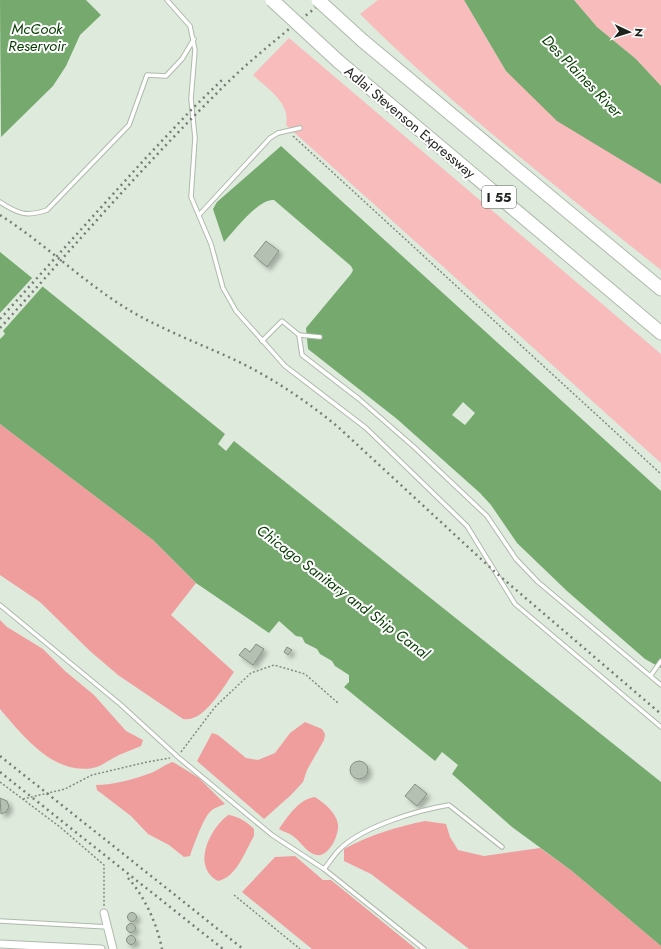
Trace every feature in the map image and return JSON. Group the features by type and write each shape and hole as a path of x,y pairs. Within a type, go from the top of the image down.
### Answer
{"highway":[{"name":"Adlai Stevenson Expressway","path":"272,0 338,61 661,333"},
{"name":"I 55","path":"318,0 362,41 661,289"}],"street":[{"path":"104,914 113,949"},
{"path":"0,944 101,949"}],"lane":[{"path":"167,0 186,21 194,39 195,50 191,99 195,138 191,197 211,244 223,288 236,311 285,366 366,428 467,526 515,604 661,727"},
{"path":"0,202 12,210 32,216 47,210 129,125 147,75 166,76 182,59 194,39"},
{"path":"199,215 270,138 278,133 300,128"},
{"path":"262,341 282,321 299,335 320,337"},
{"path":"299,335 302,355 359,399 414,447 487,516 516,559 538,582 661,685"},
{"path":"0,605 120,704 178,757 272,835 324,869 424,949"},
{"path":"651,676 661,661"},
{"path":"324,869 340,849 356,837 424,809 449,805 502,847"},
{"path":"0,921 108,927"}],"path":[{"path":"287,131 661,474"},
{"path":"23,799 64,789 92,775 147,762 178,757 214,707 251,674 274,665 305,674 338,703"},
{"path":"0,782 60,827 104,865 104,914"},
{"path":"234,896 300,949"}],"shaded area":[{"path":"378,0 464,0 506,71 612,154 661,184 661,270 507,146 432,82 395,48 360,14"},
{"path":"574,0 661,0 661,86 636,59 597,27"},
{"path":"289,38 661,354 661,463 286,125 287,117 281,103 271,91 253,75"},
{"path":"0,424 153,540 196,583 171,615 234,672 219,695 205,710 198,715 191,719 183,719 118,675 90,651 40,602 0,575"},
{"path":"0,620 7,627 43,649 65,671 94,695 126,731 143,740 141,746 119,755 97,767 82,769 68,767 55,761 30,743 0,709"},
{"path":"305,722 322,729 325,734 324,740 307,770 303,782 264,819 197,761 212,733 218,735 246,758 258,760 275,753 290,733"},
{"path":"173,762 199,778 225,804 215,808 209,813 201,827 190,856 184,857 169,845 148,834 131,816 97,790 96,785 117,783 138,777 154,772"},
{"path":"315,797 333,812 338,825 335,839 329,849 321,855 314,854 293,836 279,829 299,805 309,798"},
{"path":"228,815 239,818 248,824 254,829 254,836 240,863 225,879 218,881 210,874 206,866 206,848 215,829"},
{"path":"425,821 446,824 450,837 458,850 484,856 540,848 572,871 661,946 661,949 469,949 371,874 344,861 344,849 354,844 383,832"},
{"path":"295,856 323,880 331,880 416,949 312,949 242,892 275,857"}],"water":[{"name":"McCook Reservoir","path":"0,0 86,0 101,15 80,35 66,66 53,86 1,137"},
{"name":"Des Plaines River","path":"464,0 574,0 597,27 636,59 661,86 661,184 557,121 506,71"},
{"path":"281,146 661,491 661,668 645,659 567,591 517,543 491,505 480,493 397,419 308,349 306,328 351,274 353,270 351,266 274,200 261,204 240,223 224,242 213,209 217,202","holes":["463,402 475,413 465,425 452,415"]},
{"name":"Chicago Sanitary and Ship Canal","path":"0,252 225,434 218,444 226,451 234,441 661,782 661,946 572,871 512,827 452,774 458,765 442,752 435,761 344,687 349,682 349,675 335,666 332,661 320,654 317,649 305,643 302,637 296,636 279,621 269,633 196,583 153,540 0,424 0,339 5,334 0,326"}],"pier":[{"path":"33,277 43,286 2,332 0,329 0,313"}],"building":[{"path":"266,241 279,251 267,267 254,256"},
{"path":"256,644 264,649 253,665 239,655 245,648 250,652"},
{"path":"287,647 292,650 288,655 284,652"},
{"path":"359,761 365,764 368,770 365,776 359,779 353,776 350,770 353,764"},
{"path":"415,784 427,794 417,806 405,796"},
{"path":"0,798 7,801 9,807 6,812 1,814"},
{"path":"132,912 137,917 132,922 127,917"},
{"path":"131,923 136,928 131,933 126,928"},
{"path":"131,935 136,940 131,945 126,940"}],"railway":[{"path":"0,328 187,123 241,70 325,0"},
{"path":"0,319 143,161 192,109 223,79"},
{"path":"0,215 116,302 146,320 247,366 274,381 313,407 337,426 494,571 661,714"},
{"path":"0,756 243,949"},
{"path":"0,772 223,949"},
{"path":"128,878 150,911 162,949"}]}
